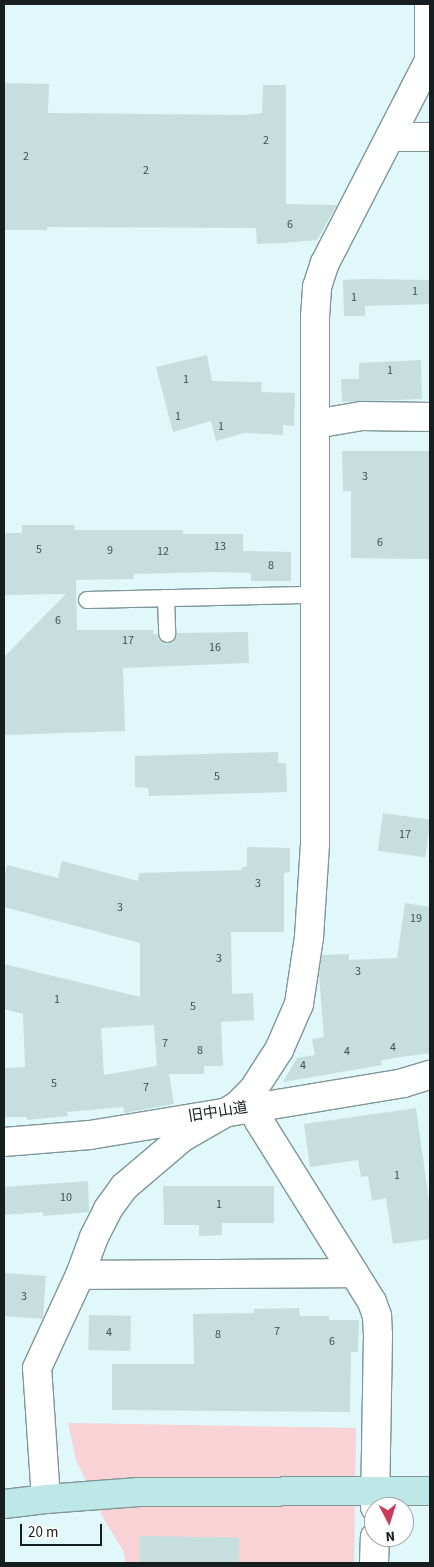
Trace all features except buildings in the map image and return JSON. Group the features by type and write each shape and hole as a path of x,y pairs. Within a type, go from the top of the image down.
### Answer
{"street":[{"path":"46,1499 37,1368 108,1209 124,1187 183,1137 241,1109 279,1050 299,1004 306,970 315,834 315,317 318,287 325,263 430,60 429,4"},
{"path":"390,137 430,137"},
{"path":"315,424 362,416 430,418"},
{"name":"旧中山道","path":"4,1142 90,1135 403,1083 430,1075"},
{"path":"241,1109 259,1121 372,1302 378,1335 375,1497"},
{"path":"80,1274 354,1273"},
{"path":"389,1497 430,1491"},
{"path":"4,1504 139,1492 364,1499"},
{"path":"374,1563 375,1547"}],"lane":[{"path":"87,600 314,595"},
{"path":"166,598 166,634"}],"shaded area":[{"path":"68,1423 356,1428 354,1563 125,1563 124,1552 104,1519 76,1460"}]}
